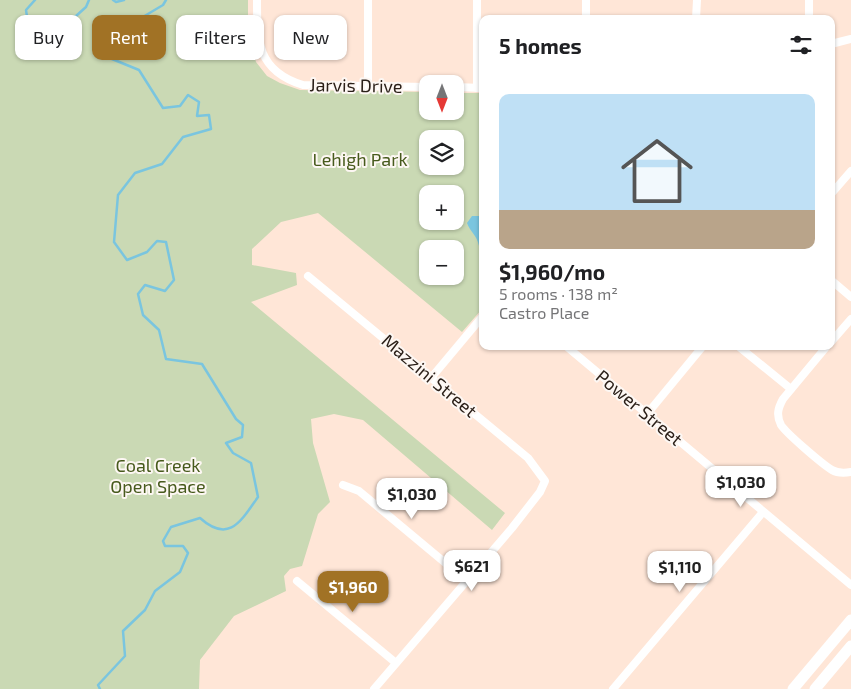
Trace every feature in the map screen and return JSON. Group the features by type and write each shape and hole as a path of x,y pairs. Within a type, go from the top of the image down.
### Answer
{"main road":[{"path":"793,689 851,620"},
{"path":"814,689 851,646"}],"street":[{"name":"Jarvis Drive","path":"257,0 261,52 276,72 289,81 303,85 419,87"},
{"path":"368,0 368,87"},
{"path":"477,0 479,59"},
{"path":"586,0 586,15"},
{"path":"696,15 697,0"},
{"path":"809,0 809,15"},
{"path":"835,43 851,39"},
{"path":"464,87 479,88"},
{"path":"835,189 851,171"},
{"name":"Mazzini Street","path":"308,276 528,458 545,481 540,492 466,581"},
{"path":"835,283 851,297"},
{"path":"835,337 851,319"},
{"path":"431,378 479,321"},
{"name":"Power Street","path":"571,350 851,585"},
{"path":"647,414 700,350"},
{"path":"743,350 791,389"},
{"path":"825,350 778,407 782,426 832,470 851,472"},
{"path":"343,485 359,491 466,581 374,689"},
{"path":"614,689 763,512"},
{"path":"296,580 396,663"}],"green space":[{"name":"Coal Creek Open Space","path":"0,0 248,0 248,15 176,15 176,60 255,60 267,76 300,90 419,92 419,120 464,120 464,93 479,93 479,312 462,332 318,213 281,222 252,249 252,265 296,273 297,285 251,302 505,513 492,530 363,420 334,414 311,419 313,443 330,502 318,514 302,566 290,569 284,576 286,591 234,616 200,660 199,689 0,689"}],"water":[{"path":"472,216 479,216 479,246 477,239 467,223"}],"waterway":[{"path":"35,0 26,10 30,36 48,41 86,7 89,0"},
{"path":"113,0 116,2 124,0"},
{"path":"100,689 98,685 125,656 123,631 145,610 155,591 180,572 188,553 183,546 165,546 163,541 171,527 200,518 210,526 227,529 240,521 258,497 251,463 233,453 226,443 242,437 243,425 236,419 202,364 166,359 159,330 143,315 138,294 145,285 165,291 174,280 166,242 157,241 147,252 127,260 114,242 118,195 135,173 162,164 183,137 211,129 209,115 197,116 199,102 188,95 180,106 163,108 139,70 112,59 100,42 106,24 126,27 163,5 166,0"}],"park label":[{"name":"Lehigh Park","path":"360,160"}]}
